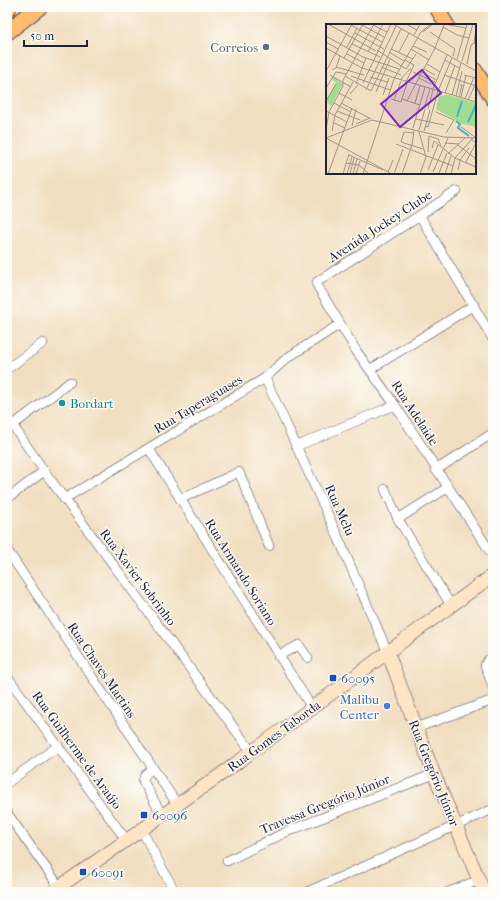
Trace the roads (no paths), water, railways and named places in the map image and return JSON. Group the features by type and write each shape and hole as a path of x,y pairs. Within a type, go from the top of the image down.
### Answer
{"highway":[{"path":"7,32 39,7"}],"main road":[{"path":"436,7 446,24"},
{"path":"476,72 493,99"},
{"name":"Rua Gomes Taborda","path":"58,890 141,829 223,773 452,607 493,575"},
{"name":"Rua Gregório Júnior","path":"388,653 434,774 484,892"}],"street":[{"name":"Avenida Jockey Clube","path":"317,282 457,191"},
{"path":"420,216 493,339"},
{"name":"Rua Adelaide","path":"317,282 317,287 340,324 395,405 493,556"},
{"path":"371,369 474,305"},
{"name":"Rua Taperaguases","path":"64,499 265,378 287,358 340,324"},
{"path":"7,369 43,343"},
{"name":"Rua Melu","path":"265,378 297,446 388,653"},
{"path":"13,425 70,382"},
{"path":"297,446 395,405"},
{"name":"Rua Xavier Sobrinho","path":"7,417 64,499 252,751"},
{"path":"436,470 493,433"},
{"name":"Rua Armando Soriano","path":"149,449 312,708"},
{"path":"7,499 44,471"},
{"path":"180,499 239,472 269,546"},
{"path":"398,519 448,488"},
{"path":"385,489 398,519 452,607"},
{"name":"Rua Chaves Martins","path":"7,550 177,804"},
{"path":"278,656 299,645 308,658"},
{"path":"493,658 488,660 486,665 493,687"},
{"name":"Rua Guilherme de Araújo","path":"7,676 126,840"},
{"path":"416,728 493,700"},
{"path":"7,783 58,746"},
{"path":"152,768 145,775 143,781 162,815"},
{"name":"Travessa Gregório Júnior","path":"227,861 286,832 434,774"},
{"path":"307,892 493,809"},
{"path":"7,813 58,890"},
{"path":"141,829 175,892"},
{"path":"449,892 479,880"}],"place":[{"name":"Correios","path":"266,47"},
{"name":"Bordart","path":"62,403"},
{"name":"60095","path":"333,678"},
{"name":"Malibu Center","path":"387,706"},
{"name":"60096","path":"144,815"},
{"name":"60091","path":"83,872"}]}
